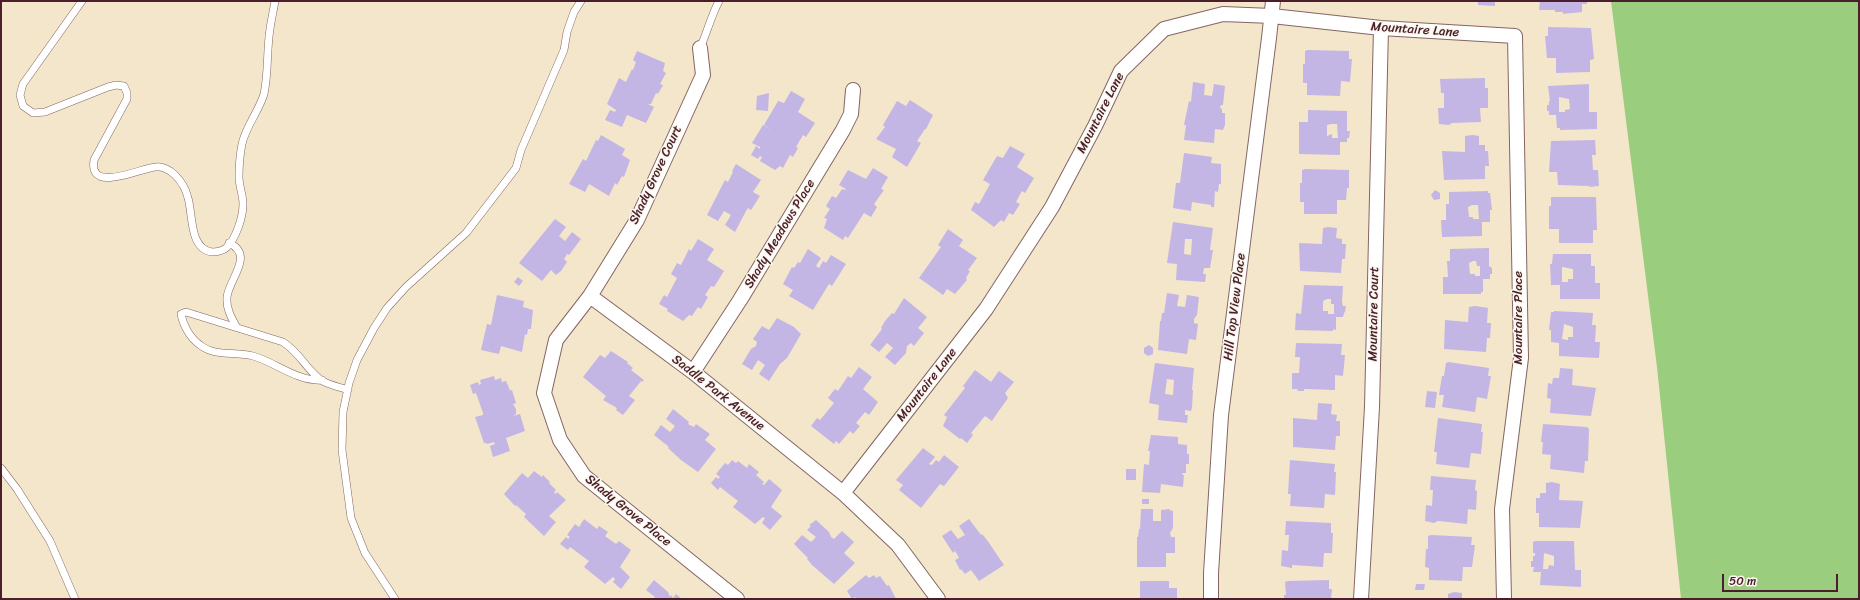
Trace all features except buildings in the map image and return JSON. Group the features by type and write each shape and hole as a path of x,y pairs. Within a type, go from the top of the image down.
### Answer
{"street":[{"name":"Hill Top View Place","path":"1211,599 1211,573 1220,415 1273,1"},
{"name":"Mountaire Lane","path":"843,493 990,303 1052,207 1095,126 1121,71 1164,29 1224,14 1272,16 1381,28 1515,36"},
{"name":"Mountaire Court","path":"1361,599 1372,407 1381,28"},
{"name":"Mountaire Place","path":"1504,599 1502,510 1521,358 1515,36"},
{"name":"Shady Grove Court","path":"590,296 637,220 703,75 700,48"},
{"name":"Shady Meadows Place","path":"693,372 740,300 843,130 851,114 853,90"},
{"name":"Saddle Park Avenue","path":"590,296 693,372 843,493 898,545 938,599"},
{"name":"Shady Grove Place","path":"590,296 556,340 544,393 560,440 584,476 737,599"}],"lane":[{"path":"82,1 23,84 20,95 23,106 33,113 45,112 108,86 116,84 124,86 127,93 127,99 94,160 93,166 95,171 100,175 112,178 156,167 169,170 182,183 188,196 196,240 209,252 217,252 226,248 238,227 242,213 243,204 239,178 243,143 263,95 269,35 276,1"},
{"path":"395,599 365,553 351,518 342,450 343,412 357,360 374,328 387,308 406,287 466,233 516,168 524,144 564,50 567,32 574,12 581,1"},
{"path":"700,48 709,28 712,14 719,1"},
{"path":"229,243 236,246 240,252 240,262 229,287 226,299 228,311 236,326"},
{"path":"322,380 314,381 269,361 251,355 208,350 199,345 187,331 181,314 186,312 216,322 236,326 283,342 292,348 322,380 348,390"},
{"path":"1,468 17,489 50,541 75,599"}],"green space":[{"path":"1611,1 1859,1 1859,599 1681,599 1657,367"}]}
